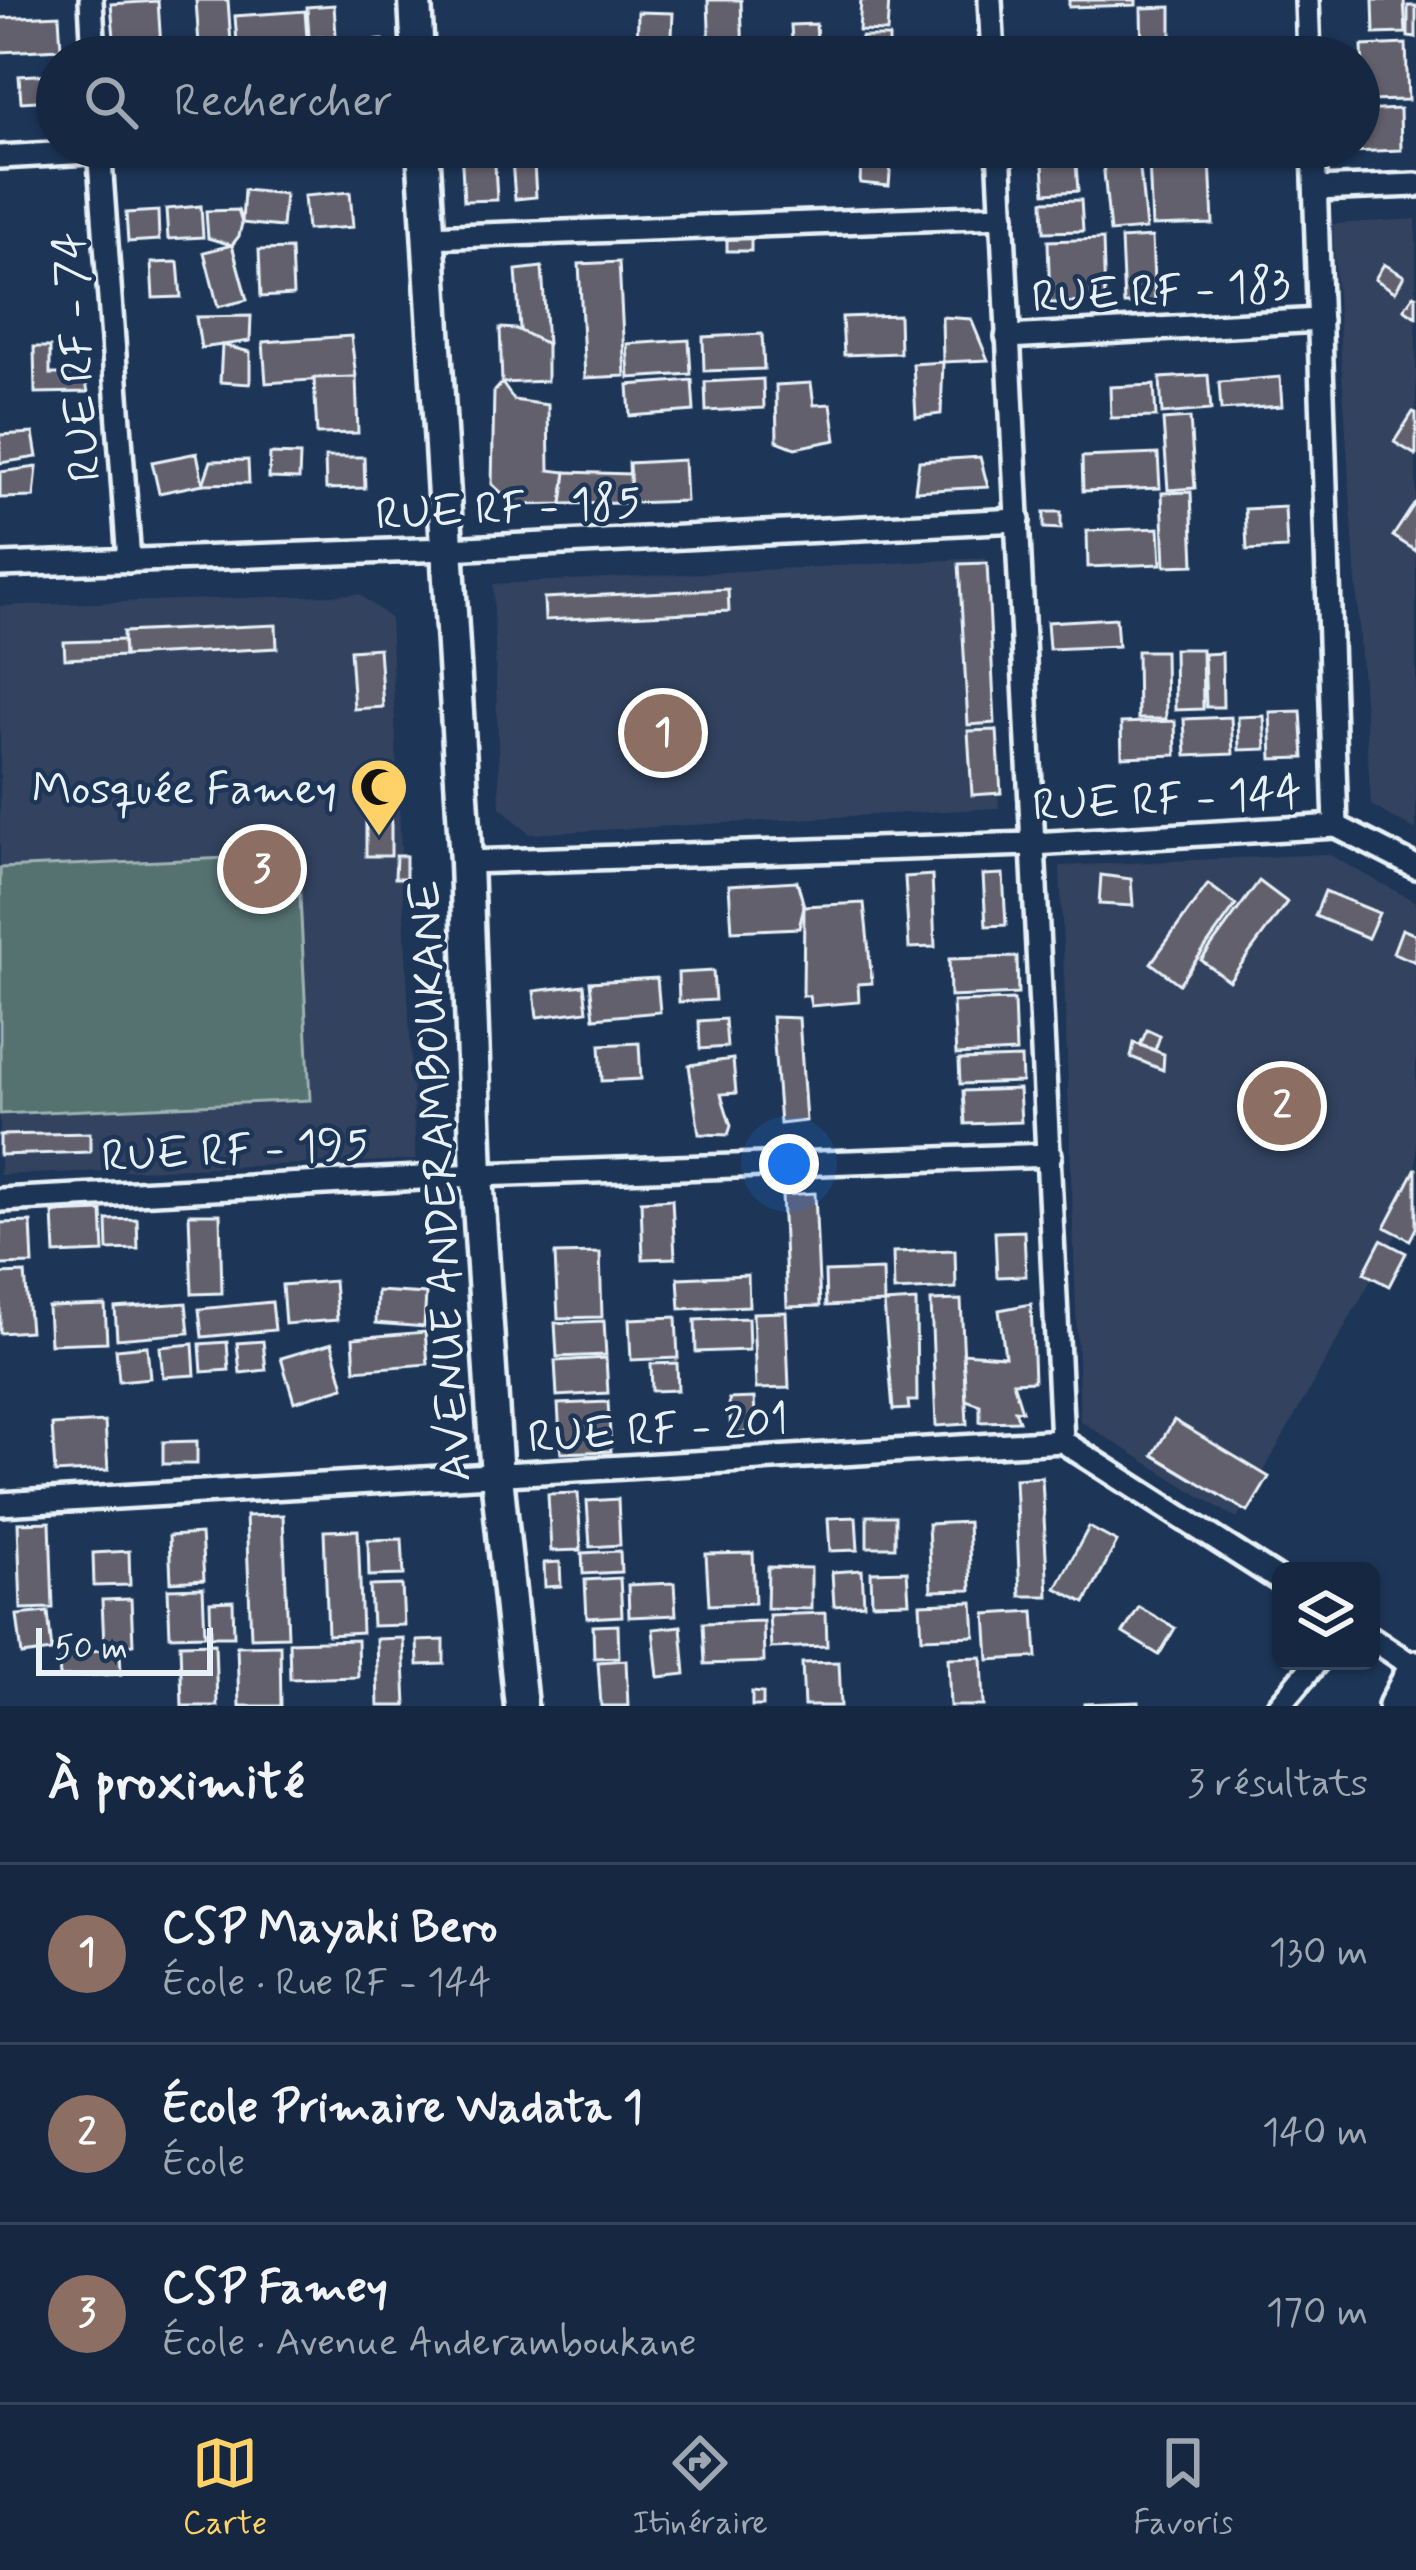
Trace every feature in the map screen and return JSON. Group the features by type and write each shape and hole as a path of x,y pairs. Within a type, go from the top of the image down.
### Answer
{"main road":[{"path":"1396,1706 1416,1668"}],"street":[{"path":"91,0 93,36"},
{"path":"415,0 417,36"},
{"path":"990,0 993,36"},
{"path":"1306,0 1309,36"},
{"path":"0,158 36,155"},
{"name":"RUE RF - 74","path":"101,168 129,561"},
{"name":"AVENUE ANDERAMBOUKANE","path":"423,168 466,862 478,1174 497,1476 520,1706"},
{"path":"1001,168 1062,1441 1272,1575"},
{"name":"RUE RF - 144","path":"466,862 1034,844 1336,826 1315,168"},
{"path":"1316,189 1416,185"},
{"path":"428,237 1004,216"},
{"name":"RUE RF - 183","path":"1007,337 1320,320"},
{"name":"RUE RF - 185","path":"0,565 447,549 1018,520"},
{"path":"1336,826 1416,867"},
{"name":"RUE RF - 195","path":"0,1200 478,1174 1050,1155"},
{"name":"RUE RF - 201","path":"0,1504 1062,1441"},
{"path":"1380,1644 1416,1668"},
{"path":"1279,1706 1309,1670"}],"shaded area":[{"path":"1416,219 1416,831 1371,805 1332,224"},
{"path":"986,558 999,808 530,834 500,807 493,584"},
{"path":"359,594 390,618 416,1160 0,1175 0,606"},
{"path":"1328,854 1416,902 1416,1200 1237,1519 1080,1421 1060,866"}],"green space":[{"path":"298,855 310,1100 0,1114 0,868"}],"building":[{"path":"196,0 228,0 231,36 198,36"},
{"path":"708,0 741,0 742,36 709,36"},
{"path":"861,0 889,0 887,32 859,31"},
{"path":"1069,0 1136,0 1136,5 1069,7"},
{"path":"1373,0 1404,0 1406,33 1374,34"},
{"path":"158,1 160,36 114,36 111,4"},
{"path":"334,5 336,36 309,36 307,7"},
{"path":"1408,6 1416,6 1416,38 1408,37"},
{"path":"1171,7 1171,36 1142,36 1141,8"},
{"path":"305,11 307,36 236,36 235,16"},
{"path":"638,12 673,13 672,36 637,36"},
{"path":"59,15 60,36 36,36 36,50 0,52 0,18"},
{"path":"816,24 817,36 792,36 791,25"},
{"path":"1406,44 1408,100 1380,101 1380,45"},
{"path":"36,75 36,101 21,102 19,76"},
{"path":"1400,109 1401,150 1380,151 1380,110"},
{"path":"462,168 495,168 497,200 464,201"},
{"path":"513,168 534,168 536,197 515,199"},
{"path":"861,168 890,168 889,186 860,183"},
{"path":"1043,168 1076,168 1078,191 1045,193"},
{"path":"1104,168 1140,168 1146,229 1110,232"},
{"path":"1149,168 1210,168 1213,224 1152,226"},
{"path":"244,190 285,194 282,227 242,223"},
{"path":"350,192 353,227 307,230 304,196"},
{"path":"1081,200 1083,231 1044,232 1043,201"},
{"path":"201,206 203,237 168,239 166,209"},
{"path":"238,210 242,223 232,245 208,238 206,211"},
{"path":"158,211 159,240 128,242 126,213"},
{"path":"751,235 751,251 727,251 727,237"},
{"path":"1152,237 1155,304 1124,304 1121,239"},
{"path":"1103,239 1105,302 1050,303 1048,241"},
{"path":"232,245 247,300 218,307 204,252"},
{"path":"291,249 293,295 261,297 259,250"},
{"path":"178,262 181,297 153,298 151,263"},
{"path":"619,262 625,376 585,378 579,264"},
{"path":"1384,264 1404,276 1395,292 1375,279"},
{"path":"542,267 547,344 521,344 516,270"},
{"path":"1416,296 1416,317 1404,309"},
{"path":"899,315 900,353 844,355 842,317"},
{"path":"251,316 250,341 201,348 196,317"},
{"path":"942,317 971,319 988,360 943,362"},
{"path":"500,328 516,329 547,344 547,381 502,383"},
{"path":"762,334 764,369 704,371 703,337"},
{"path":"351,336 356,377 266,383 263,342"},
{"path":"689,340 691,374 629,378 627,344"},
{"path":"222,345 250,352 250,384 220,382"},
{"path":"34,347 50,347 50,374 84,374 88,392 35,393"},
{"path":"943,362 941,414 916,417 913,364"},
{"path":"1208,375 1211,410 1162,414 1160,378"},
{"path":"356,377 358,433 317,434 314,378"},
{"path":"1280,377 1282,406 1221,410 1219,382"},
{"path":"763,379 764,408 706,411 705,382"},
{"path":"692,380 694,411 630,416 628,385"},
{"path":"502,383 514,400 548,405 549,470 566,472 562,504 515,505 492,484 494,392"},
{"path":"811,383 814,405 831,404 836,440 795,448 777,441 776,385"},
{"path":"1154,385 1156,417 1111,418 1110,387"},
{"path":"1416,413 1416,455 1394,442"},
{"path":"1190,418 1195,488 1168,490 1163,420"},
{"path":"33,433 37,457 0,463 0,435"},
{"path":"197,453 203,484 159,493 152,462"},
{"path":"270,454 300,455 299,479 269,478"},
{"path":"1158,454 1160,488 1083,491 1082,457"},
{"path":"325,457 364,457 365,488 326,489"},
{"path":"980,457 988,487 915,491 919,461"},
{"path":"248,460 249,483 203,484 211,461"},
{"path":"684,460 686,501 631,503 629,463"},
{"path":"37,467 34,497 0,498 0,472"},
{"path":"566,472 630,474 631,503 562,504"},
{"path":"1191,492 1194,565 1165,566 1162,493"},
{"path":"1416,503 1416,551 1393,536"},
{"path":"1285,507 1287,548 1247,550 1245,509"},
{"path":"1044,512 1061,512 1061,529 1044,528"},
{"path":"1159,528 1161,564 1088,567 1087,531"},
{"path":"987,563 995,723 968,725 959,564"},
{"path":"728,589 729,611 545,620 544,598"},
{"path":"1116,618 1118,646 1049,649 1047,622"},
{"path":"276,625 277,648 124,656 123,632"},
{"path":"123,640 124,656 65,659 64,642"},
{"path":"379,648 383,707 354,709 350,650"},
{"path":"1174,649 1202,649 1203,709 1175,710"},
{"path":"1137,651 1165,651 1166,719 1138,719"},
{"path":"1222,653 1223,707 1206,707 1204,654"},
{"path":"1301,711 1304,758 1272,759 1270,712"},
{"path":"1264,716 1266,749 1239,750 1238,717"},
{"path":"1231,717 1233,754 1186,756 1184,719"},
{"path":"1175,721 1176,755 1122,757 1121,723"},
{"path":"997,730 1001,793 972,795 968,731"},
{"path":"366,808 391,808 391,856 366,856"},
{"path":"396,856 406,856 406,878 395,878"},
{"path":"1003,874 1006,925 986,926 983,875"},
{"path":"932,875 935,947 909,948 905,877"},
{"path":"1101,875 1131,879 1133,906 1099,904"},
{"path":"797,881 804,906 799,928 732,931 729,885"},
{"path":"1259,881 1287,902 1229,981 1201,960"},
{"path":"1208,884 1236,905 1179,984 1151,963"},
{"path":"1325,891 1379,913 1368,938 1315,916"},
{"path":"864,903 872,983 858,984 859,1002 811,1006 809,996 803,996 804,906"},
{"path":"1402,929 1416,935 1416,962 1393,953"},
{"path":"1017,957 1018,994 950,997 949,959"},
{"path":"713,971 715,1000 679,1002 678,973"},
{"path":"657,978 660,1012 594,1018 590,982"},
{"path":"584,985 587,1011 537,1017 534,991"},
{"path":"1014,1000 1016,1052 956,1055 953,1002"},
{"path":"772,1017 799,1018 806,1121 780,1124"},
{"path":"725,1019 727,1047 700,1049 699,1021"},
{"path":"1147,1030 1160,1036 1155,1050 1140,1045"},
{"path":"639,1043 641,1079 602,1081 600,1045"},
{"path":"1134,1043 1164,1054 1163,1070 1131,1057"},
{"path":"1021,1058 1022,1082 960,1084 959,1060"},
{"path":"733,1059 736,1093 721,1094 731,1126 728,1135 699,1134 689,1065"},
{"path":"1019,1089 1021,1122 965,1124 963,1091"},
{"path":"90,1133 90,1152 0,1155 0,1135"},
{"path":"1416,1168 1416,1228 1410,1240 1385,1227"},
{"path":"815,1193 820,1306 787,1307 782,1195"},
{"path":"672,1199 675,1258 643,1259 641,1201"},
{"path":"102,1211 104,1252 55,1254 53,1213"},
{"path":"189,1214 220,1214 222,1293 192,1294"},
{"path":"137,1219 138,1249 108,1250 107,1220"},
{"path":"31,1222 33,1264 0,1265 0,1223"},
{"path":"1024,1231 1026,1276 997,1277 995,1232"},
{"path":"1381,1240 1406,1253 1389,1286 1364,1273"},
{"path":"955,1250 956,1288 894,1291 893,1252"},
{"path":"600,1253 602,1317 558,1318 555,1254"},
{"path":"883,1270 884,1303 826,1306 825,1272"},
{"path":"25,1273 30,1331 0,1333 0,1274"},
{"path":"748,1275 749,1306 680,1309 678,1278"},
{"path":"334,1281 337,1320 285,1324 282,1285"},
{"path":"377,1291 426,1294 424,1327 376,1323"},
{"path":"961,1300 967,1424 936,1426 931,1301"},
{"path":"916,1301 917,1401 908,1401 909,1409 893,1410 884,1303"},
{"path":"272,1302 275,1330 202,1337 199,1309"},
{"path":"186,1303 189,1333 117,1339 115,1308"},
{"path":"1031,1304 1034,1381 1013,1382 1022,1411 1015,1410 1019,1421 980,1422 980,1405 966,1400 963,1353 1005,1356 999,1310"},
{"path":"105,1305 107,1342 50,1344 48,1307"},
{"path":"786,1312 789,1388 756,1389 753,1313"},
{"path":"676,1317 678,1358 631,1360 629,1319"},
{"path":"748,1318 749,1350 696,1352 695,1320"},
{"path":"604,1321 606,1355 557,1357 555,1323"},
{"path":"425,1332 428,1364 355,1370 353,1338"},
{"path":"263,1341 266,1370 240,1373 237,1343"},
{"path":"227,1342 229,1370 202,1372 200,1344"},
{"path":"332,1343 344,1387 294,1402 281,1358"},
{"path":"193,1344 195,1375 163,1377 160,1347"},
{"path":"147,1346 150,1378 119,1381 116,1349"},
{"path":"606,1358 608,1393 557,1396 555,1361"},
{"path":"677,1363 678,1390 652,1391 651,1364"},
{"path":"754,1398 756,1432 731,1433 729,1399"},
{"path":"608,1402 611,1451 561,1453 558,1404"},
{"path":"1174,1420 1269,1477 1248,1512 1153,1455"},
{"path":"105,1422 108,1470 55,1473 52,1425"},
{"path":"197,1441 197,1464 163,1464 163,1442"},
{"path":"1042,1477 1048,1596 1020,1596 1015,1479"},
{"path":"578,1493 581,1550 551,1551 548,1494"},
{"path":"618,1499 620,1545 590,1547 587,1501"},
{"path":"283,1515 288,1636 251,1637 246,1516"},
{"path":"867,1516 895,1516 895,1547 867,1547"},
{"path":"856,1517 858,1550 830,1551 828,1518"},
{"path":"50,1522 53,1608 21,1609 18,1523"},
{"path":"968,1522 971,1590 931,1591 928,1524"},
{"path":"1089,1527 1117,1542 1085,1603 1056,1588"},
{"path":"358,1530 362,1633 328,1635 324,1531"},
{"path":"201,1534 204,1580 171,1582 169,1536"},
{"path":"402,1539 404,1575 369,1576 368,1540"},
{"path":"129,1551 130,1585 94,1586 93,1553"},
{"path":"620,1551 621,1572 583,1574 582,1553"},
{"path":"753,1553 755,1603 709,1605 706,1554"},
{"path":"560,1562 561,1586 545,1587 544,1563"},
{"path":"768,1567 811,1568 811,1609 767,1608"},
{"path":"862,1570 864,1604 834,1606 832,1572"},
{"path":"907,1571 909,1602 872,1603 871,1572"},
{"path":"620,1578 622,1616 587,1618 585,1580"},
{"path":"674,1583 676,1615 629,1617 628,1585"},
{"path":"402,1585 404,1625 372,1626 370,1586"},
{"path":"203,1588 205,1635 170,1636 168,1589"},
{"path":"131,1599 133,1644 104,1645 102,1600"},
{"path":"233,1601 234,1636 211,1636 210,1602"},
{"path":"973,1602 975,1636 922,1638 920,1604"},
{"path":"1139,1607 1175,1628 1159,1655 1123,1633"},
{"path":"1034,1611 1037,1657 989,1660 986,1614"},
{"path":"48,1612 52,1651 22,1655 17,1615"},
{"path":"826,1613 827,1646 771,1648 769,1615"},
{"path":"763,1621 764,1662 705,1664 703,1623"},
{"path":"618,1625 619,1657 594,1658 593,1626"},
{"path":"681,1626 685,1674 658,1677 653,1629"},
{"path":"403,1638 406,1706 378,1706 376,1639"},
{"path":"357,1640 358,1677 290,1679 289,1642"},
{"path":"444,1640 444,1664 418,1665 417,1641"},
{"path":"215,1643 217,1706 182,1706 180,1644"},
{"path":"280,1645 281,1706 239,1706 237,1646"},
{"path":"120,1649 121,1674 60,1677 58,1653"},
{"path":"982,1657 984,1706 950,1706 948,1658"},
{"path":"626,1660 628,1706 601,1706 598,1662"},
{"path":"839,1662 841,1706 804,1706 802,1663"},
{"path":"752,1692 763,1693 763,1706 752,1706"},
{"path":"1139,1702 1139,1706 1084,1706 1084,1704"}],"place":[{"name":"CSP Mayaki Bero","path":"663,733"},
{"name":"Mosquée Famey","path":"379,838"},
{"name":"CSP Famey","path":"262,869"},
{"name":"École Primaire Wadata 1","path":"1282,1106"}]}
